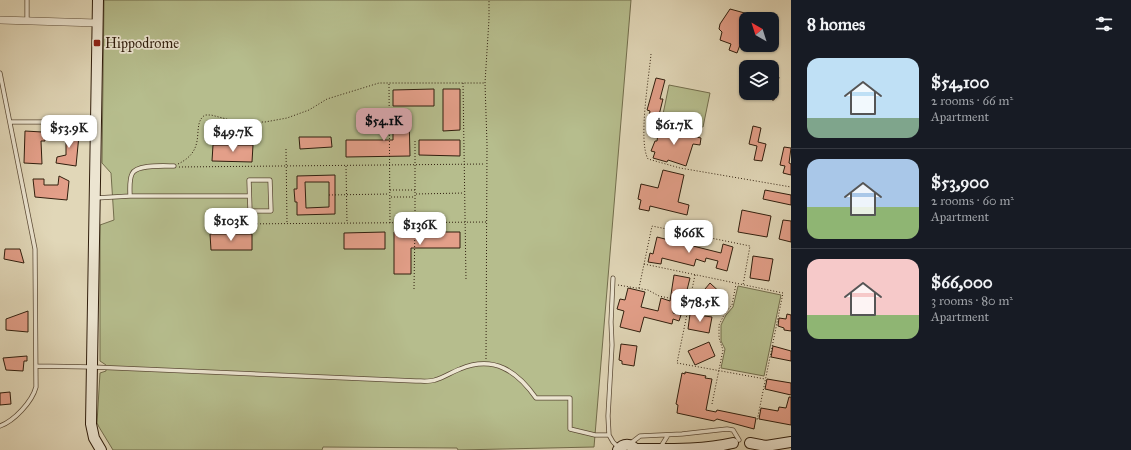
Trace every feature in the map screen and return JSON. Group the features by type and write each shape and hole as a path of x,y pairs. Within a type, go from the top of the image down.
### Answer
{"main road":[{"path":"98,0 91,424 94,438 101,450"},
{"path":"619,449 624,445 634,448 705,449 734,444 745,440 752,447 791,442"}],"street":[{"path":"0,20 97,23"}],"lane":[{"path":"27,0 27,21"},
{"path":"0,73 35,249 36,366 36,388 33,395 12,421 0,426"},
{"path":"10,122 95,122"},
{"path":"130,196 131,176 136,169 142,167 174,166"},
{"path":"249,180 270,180 271,211 250,211 249,196 249,180"},
{"path":"94,198 130,196 249,196"},
{"path":"613,278 611,322 612,345 608,416 609,435 619,449"},
{"path":"36,366 93,367 422,381 438,380 466,366 486,364 497,365 517,376 536,398 570,398 570,429 595,435 609,435"},
{"path":"634,448 640,436 731,429 733,430 734,444"},
{"path":"660,449 668,435"}],"path":[{"path":"486,364 485,82 489,0"},
{"path":"651,54 644,135 648,159 680,168 791,187"},
{"path":"174,166 187,159 194,152 199,121 205,115 238,122 276,120 287,118 309,110 327,99 379,83 485,82"},
{"path":"389,83 390,223"},
{"path":"463,83 466,280"},
{"path":"414,139 414,289"},
{"path":"286,149 287,224"},
{"path":"174,166 486,164"},
{"path":"346,166 347,224"},
{"path":"390,190 415,190"},
{"path":"415,194 464,193"},
{"path":"329,195 390,194"},
{"path":"390,197 415,197"},
{"path":"236,224 486,222"},
{"path":"639,288 652,226 750,246 742,285"},
{"path":"644,264 783,293 757,421"},
{"path":"695,275 677,363 766,379"},
{"path":"712,404 723,350 719,338 719,325 725,313 732,305 736,283"},
{"path":"613,284 648,290 659,296 689,302"}],"green space":[{"path":"104,0 631,0 594,447 458,450 457,448 323,447 322,450 113,450 97,423 100,373 106,371 106,365 100,361 100,225 114,220 111,173 102,163"},
{"path":"669,85 710,93 703,127 662,119"},
{"path":"738,286 781,295 764,376 721,368 725,349 721,341 721,325 726,315 733,307"}],"building":[{"path":"730,9 741,12 739,12 739,48 737,53 729,50 731,44 720,40 722,32 719,29 720,24"},
{"path":"656,78 665,80 660,99 663,99 657,123 648,120 650,111 647,110"},
{"path":"434,89 434,106 393,106 393,90"},
{"path":"443,89 460,89 460,130 443,131"},
{"path":"409,114 410,156 346,157 346,140 393,140 393,115"},
{"path":"680,126 685,127 683,134 701,138 700,145 693,144 686,166 668,160 667,162 653,158 655,152 651,151 655,141 657,141 659,127 679,131"},
{"path":"753,126 761,128 758,142 766,144 762,161 754,160 757,146 749,144"},
{"path":"25,131 42,132 45,136 45,141 41,141 42,164 24,163"},
{"path":"57,131 79,135 76,166 56,163 57,157 66,155 66,140 57,138"},
{"path":"299,137 331,137 332,147 300,149"},
{"path":"419,140 460,140 460,156 419,155"},
{"path":"213,145 253,145 252,162 212,161"},
{"path":"784,147 791,148 789,163 791,164 791,175 783,173 785,166 780,165"},
{"path":"663,170 684,175 678,202 689,205 687,215 650,206 649,211 639,209 641,200 638,199 641,184 658,188"},
{"path":"335,175 335,214 297,215 297,202 295,202 294,189 297,189 297,176","holes":["305,182 329,182 329,207 306,208"]},
{"path":"59,176 69,181 67,200 35,197 33,179 44,179 44,185 58,185"},
{"path":"765,190 791,195 791,205 763,199"},
{"path":"742,210 771,216 767,237 738,232"},
{"path":"783,220 791,221 791,242 779,239"},
{"path":"385,232 385,249 344,249 344,233"},
{"path":"394,232 460,232 460,248 411,248 411,274 394,274"},
{"path":"210,234 252,234 252,250 211,250"},
{"path":"657,237 721,253 723,244 733,247 727,271 716,268 718,261 706,258 705,262 696,259 694,266 662,258 661,264 648,262 650,253 653,254"},
{"path":"5,249 20,249 24,263 4,259"},
{"path":"753,256 773,259 769,281 750,278"},
{"path":"674,275 690,278 685,298 677,297 673,313 681,315 679,321 673,319 672,324 644,317 640,332 620,327 624,311 617,309 620,299 625,300 628,288 645,292 641,307 658,311 661,298 670,301"},
{"path":"710,283 726,298 715,309 700,295"},
{"path":"28,311 28,332 6,330 6,319"},
{"path":"690,314 712,317 709,333 688,329"},
{"path":"787,314 791,315 791,331 784,330 784,328 778,326 779,318 786,319"},
{"path":"709,342 715,356 695,365 688,351"},
{"path":"621,344 637,346 634,366 622,364 622,361 619,360"},
{"path":"773,346 791,351 791,361 771,357"},
{"path":"27,356 27,361 24,361 23,371 6,370 3,358"},
{"path":"685,372 706,376 705,378 712,379 706,410 716,412 717,410 756,418 754,429 717,419 714,421 677,413 678,405 676,404 682,373 685,374"},
{"path":"767,379 791,383 791,395 765,389"},
{"path":"10,392 11,404 0,405 0,393"},
{"path":"789,397 791,397 791,425 759,419 761,408 778,411 779,407 786,408"}],"place":[{"name":"Hippodrome","path":"97,43"}]}
